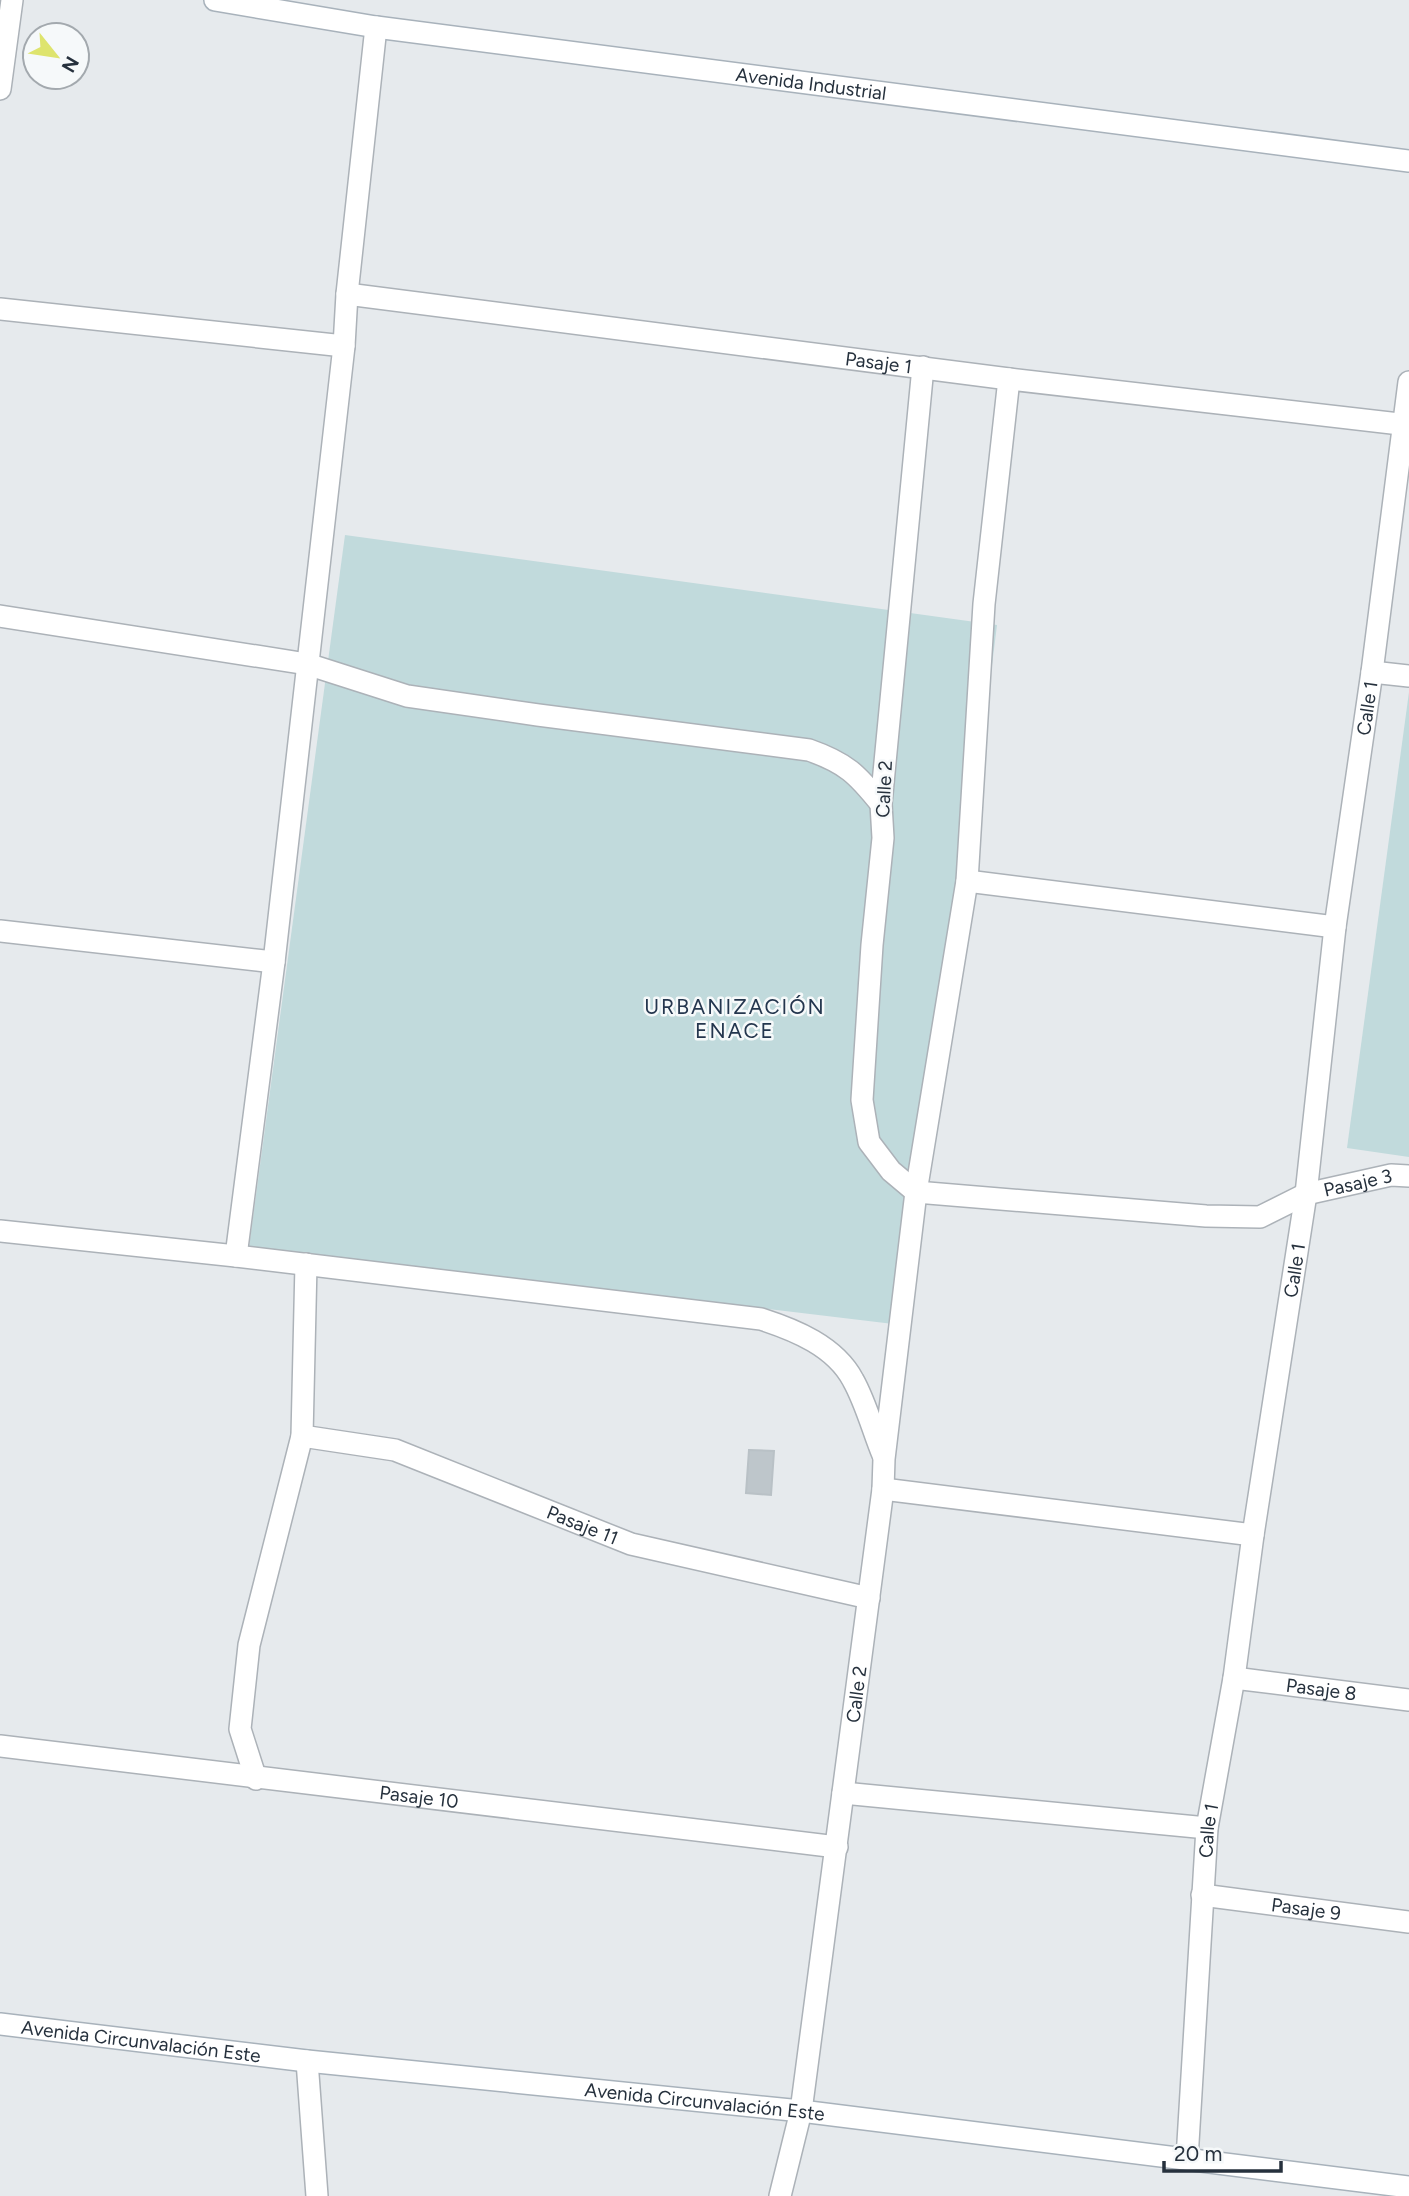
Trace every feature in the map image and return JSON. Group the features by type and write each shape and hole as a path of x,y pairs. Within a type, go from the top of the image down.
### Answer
{"street":[{"path":"0,89 12,0"},
{"name":"Avenida Industrial","path":"215,0 376,27 1409,160"},
{"path":"236,1256 274,962 344,346 347,294 376,27"},
{"name":"Pasaje 1","path":"347,294 1009,379 1406,425"},
{"path":"0,309 344,346"},
{"name":"Calle 2","path":"916,1192 891,1171 869,1142 862,1100 872,945 883,838 881,804 923,367"},
{"name":"Calle 2","path":"780,2196 801,2111 883,1489 884,1459 916,1192 967,881 984,604 1009,379"},
{"name":"Calle 1","path":"1187,2159 1207,1828 1234,1678 1253,1535 1306,1194 1335,928 1406,425 1409,383"},
{"path":"0,616 307,664 407,696 809,750 834,759 859,775 881,804"},
{"path":"1372,672 1409,676"},
{"path":"967,881 1335,928"},
{"path":"0,931 274,962"},
{"name":"Pasaje 3","path":"916,1192 1206,1216 1260,1217 1306,1194 1391,1175 1409,1176"},
{"path":"0,1231 761,1318 793,1329 822,1346 853,1378 884,1459"},
{"path":"256,1779 240,1729 249,1644 302,1436 306,1264"},
{"name":"Pasaje 11","path":"302,1436 395,1450 631,1544 869,1598"},
{"path":"883,1489 1253,1535"},
{"name":"Pasaje 8","path":"1234,1678 1409,1699"},
{"name":"Pasaje 10","path":"0,1746 837,1847"},
{"path":"843,1793 1207,1828"},
{"name":"Pasaje 9","path":"1202,1895 1409,1923"},
{"name":"Avenida Circunvalación Este","path":"0,2024 307,2061 801,2111 1409,2187"},
{"path":"307,2061 317,2196"}],"shaded area":[{"path":"345,535 997,625 910,1326 249,1247"},
{"path":"1409,692 1409,1157 1347,1148"}],"building":[{"path":"749,1450 774,1451 771,1495 746,1493"}],"district":[{"name":"URBANIZACIÓN ENACE","path":"735,1018"}]}
